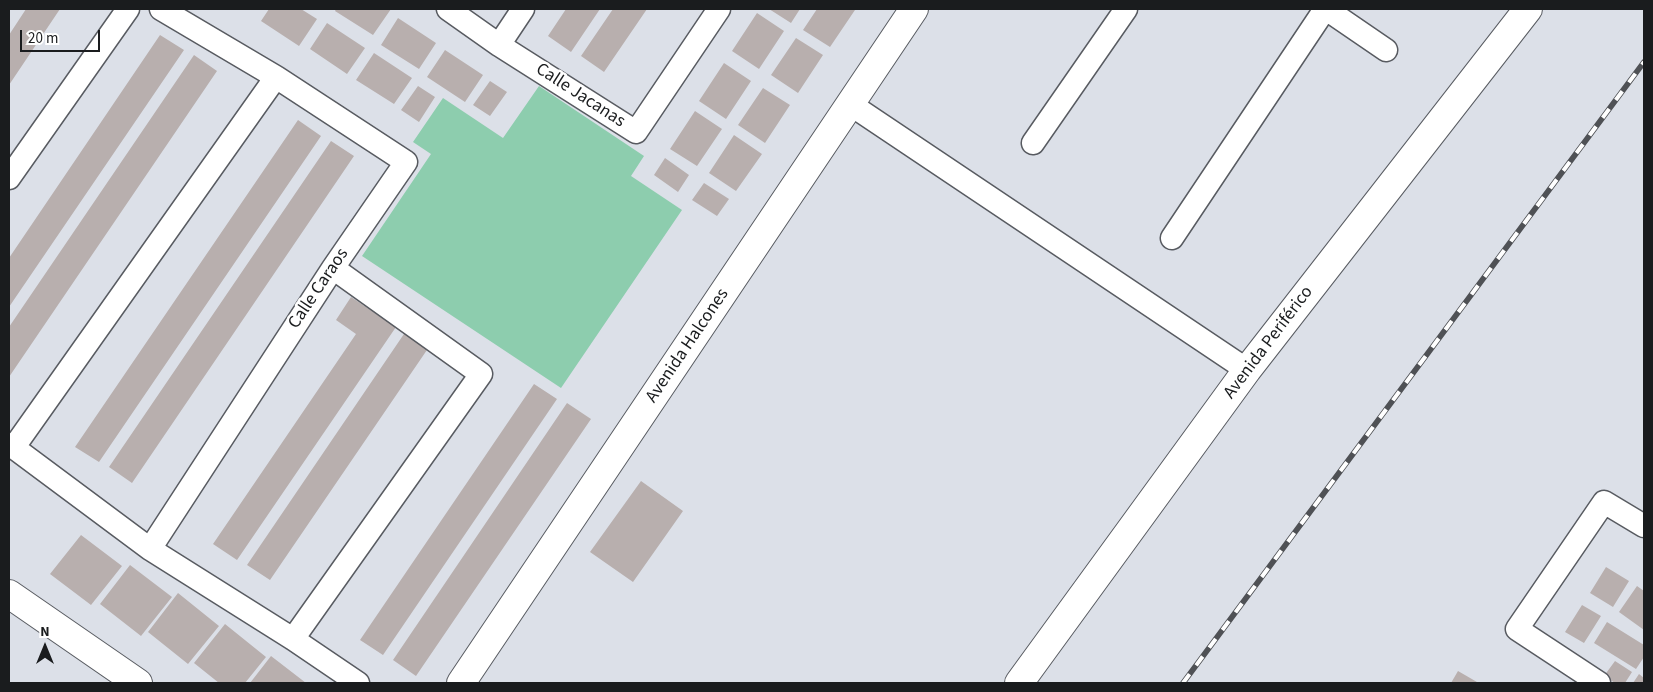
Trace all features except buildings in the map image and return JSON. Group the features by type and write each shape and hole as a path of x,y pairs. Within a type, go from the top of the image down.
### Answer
{"main road":[{"name":"Avenida Halcones","path":"461,683 914,9"},
{"name":"Avenida Periférico","path":"1019,683 1247,370 1528,9"},
{"path":"9,594 138,683"}],"street":[{"path":"9,178 128,9"},
{"name":"Calle Caraos","path":"150,549 333,268 406,162 276,77 161,9"},
{"name":"Calle Jacanas","path":"448,9 499,45 636,132 719,9"},
{"path":"499,45 523,9"},
{"path":"1033,143 1126,9"},
{"path":"1172,238 1325,9 1386,50"},
{"path":"276,77 11,446 150,549 358,683"},
{"path":"850,104 1247,370"},
{"path":"293,640 482,374 333,268"},
{"path":"1599,683 1517,629 1604,502 1644,526"}],"green space":[{"path":"539,86 644,156 631,176 682,210 561,388 362,256 431,154 413,142 443,98 503,138"}],"railway":[{"path":"1183,683 1644,62"}]}
